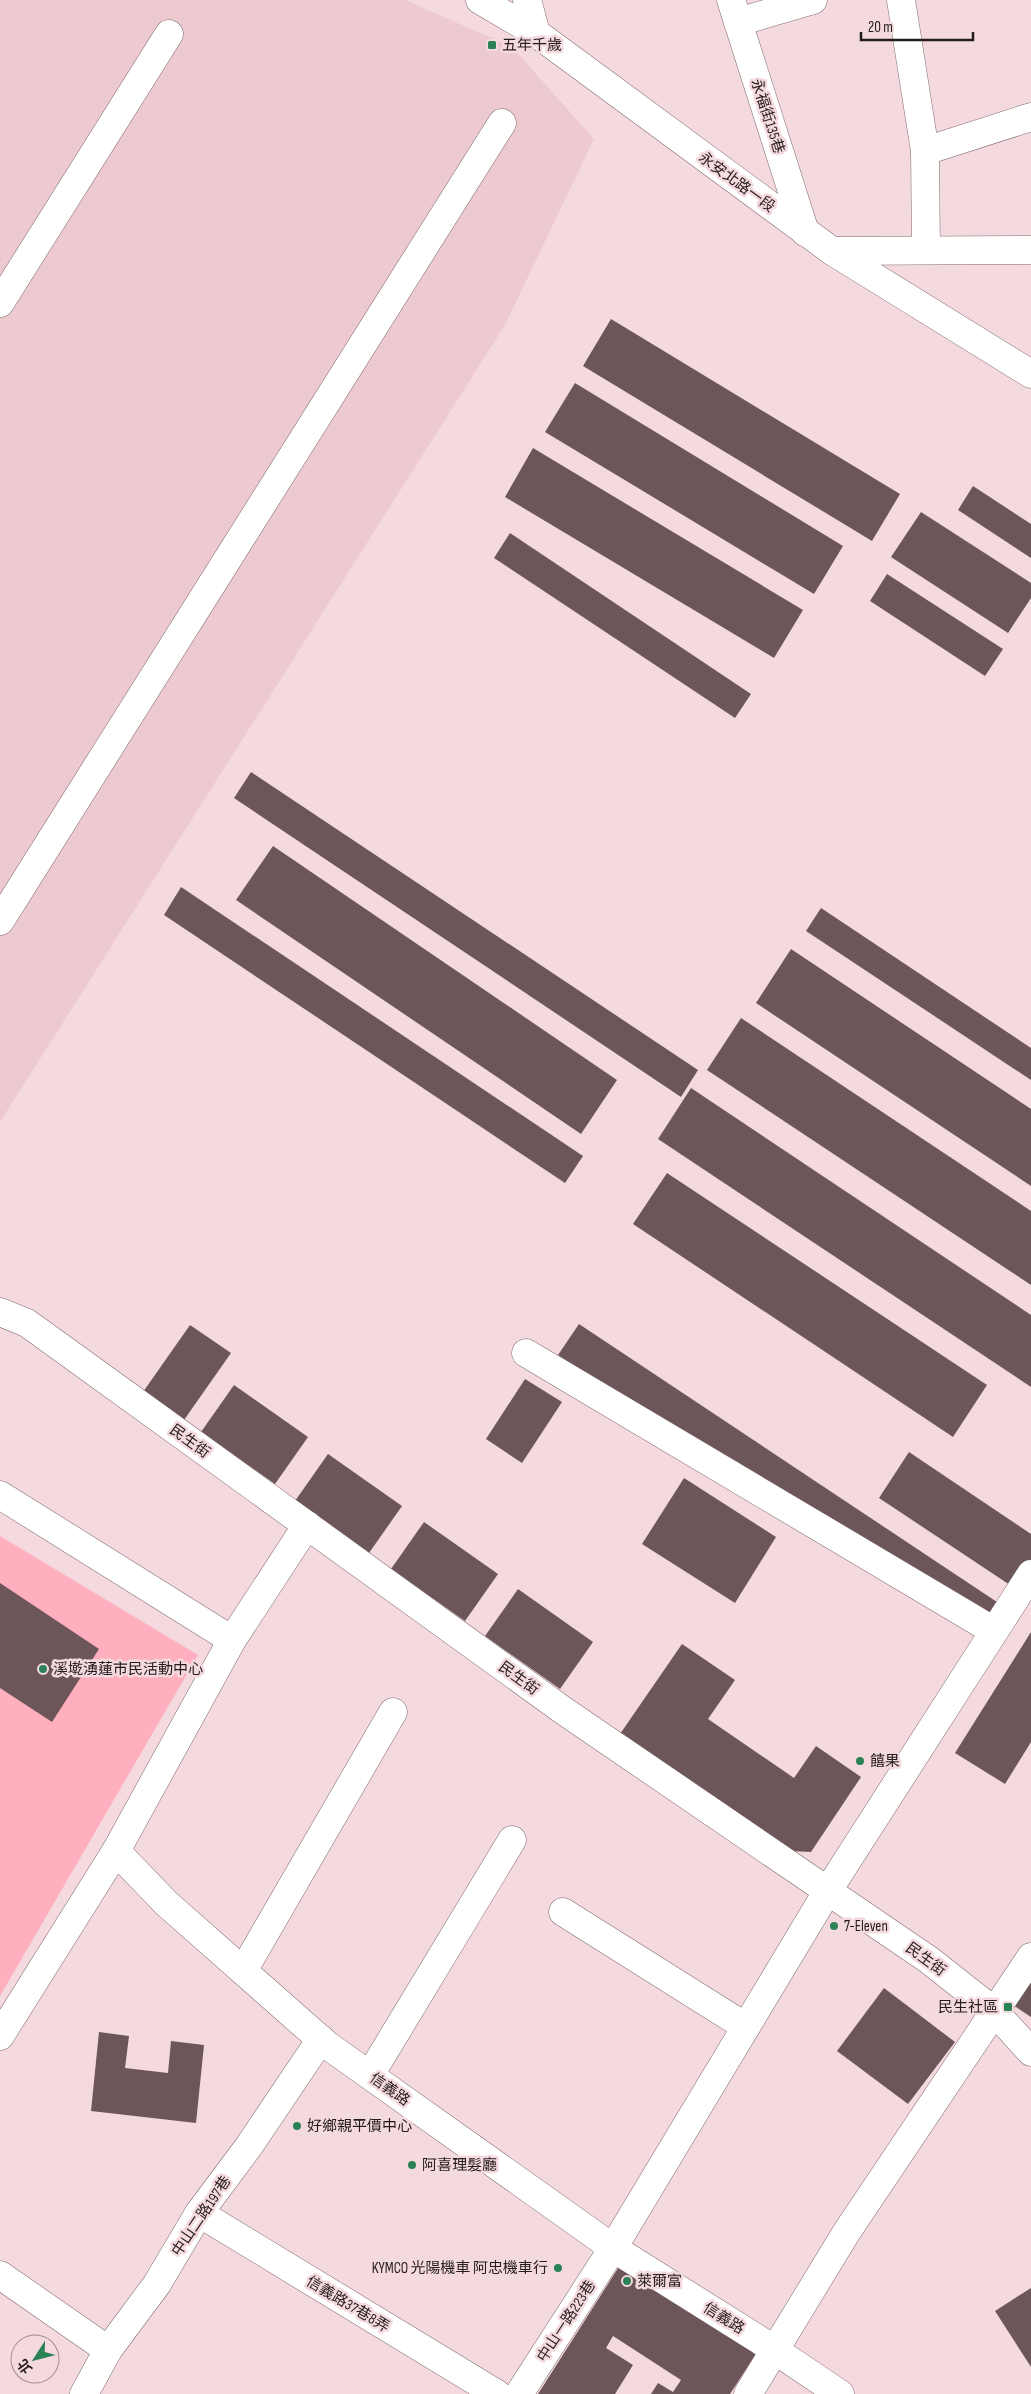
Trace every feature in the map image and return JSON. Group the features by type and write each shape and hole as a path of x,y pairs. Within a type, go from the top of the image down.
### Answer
{"street":[{"name":"永安北路一段","path":"480,0 536,34 804,232 1031,374"},
{"path":"527,0 536,34"},
{"path":"735,11 813,0"},
{"path":"901,0 925,151 926,250"},
{"name":"永福街135巷","path":"735,11 804,232"},
{"path":"0,303 169,34"},
{"path":"925,151 1031,117"},
{"path":"0,921 502,122"},
{"path":"832,251 1031,250"},
{"name":"民生街","path":"0,1312 27,1323 564,1710 928,1960 994,2012 1031,2052"},
{"path":"526,1353 994,1630"},
{"path":"0,1495 232,1640"},
{"path":"0,2036 116,1851 232,1640 307,1525"},
{"name":"中山一路223巷","path":"518,2394 613,2248 827,1892 1031,1574"},
{"path":"243,1971 393,1712"},
{"path":"370,2075 512,1840"},
{"name":"信義路","path":"116,1851 166,1903 321,2039 613,2248 775,2350 840,2394"},
{"path":"563,1912 746,2027"},
{"path":"748,2394 846,2233 1031,1957"},
{"name":"中山二路197巷","path":"92,2391 108,2350 157,2284 199,2213 250,2146 321,2039"},
{"name":"信義路37巷8弄","path":"199,2213 498,2394"},
{"path":"0,2275 108,2350"}],"shaded area":[{"path":"0,0 405,0 512,47 594,139 505,325 0,1122"},
{"path":"0,1536 198,1655 0,1996"}],"building":[{"path":"611,319 900,494 872,541 583,366"},
{"path":"575,383 843,546 814,594 545,432"},
{"path":"533,448 803,610 774,658 505,497"},
{"path":"973,486 1031,524 1031,558 958,510"},
{"path":"921,512 1031,583 1031,598 1008,633 891,557"},
{"path":"510,533 751,694 735,718 494,558"},
{"path":"887,574 1003,649 985,676 870,601"},
{"path":"251,772 698,1070 681,1097 234,798"},
{"path":"273,846 617,1080 581,1134 236,900"},
{"path":"181,887 583,1156 565,1183 164,915"},
{"path":"821,908 1031,1048 1031,1080 806,931"},
{"path":"791,949 1031,1109 1031,1186 756,1003"},
{"path":"741,1018 1031,1211 1031,1285 707,1070"},
{"path":"691,1088 1031,1315 1031,1387 658,1139"},
{"path":"667,1173 987,1385 953,1437 633,1224"},
{"path":"579,1324 1009,1610 988,1642 558,1355"},
{"path":"190,1325 231,1353 184,1420 143,1392"},
{"path":"525,1379 562,1402 522,1463 486,1439"},
{"path":"234,1385 308,1437 275,1484 201,1432"},
{"path":"909,1452 1031,1534 1031,1560 1013,1587 879,1498"},
{"path":"328,1454 402,1506 369,1553 295,1501"},
{"path":"684,1478 776,1537 735,1603 642,1544"},
{"path":"424,1522 498,1574 465,1621 391,1569"},
{"name":"溪墘湧蓮市民活動中心","path":"0,1583 99,1649 52,1722 0,1688"},
{"path":"518,1589 593,1642 560,1689 485,1636"},
{"path":"1031,1632 1031,1742 1005,1784 955,1753"},
{"path":"682,1644 735,1680 708,1719 794,1778 816,1746 861,1777 811,1852 790,1851 620,1734"},
{"path":"1031,1976 1031,2017 1013,2005"},
{"path":"884,1988 955,2042 908,2104 837,2051"},
{"path":"99,2032 129,2036 125,2068 168,2073 171,2041 204,2045 196,2123 91,2111"},
{"path":"622,2262 759,2349 730,2394 651,2394 658,2383 673,2392 681,2380 613,2336 606,2348 633,2365 615,2394 538,2394"},
{"path":"1031,2288 1031,2367 995,2311"}],"place":[{"name":"五年千歲","path":"492,45"},
{"name":"溪墘湧蓮市民活動中心","path":"43,1669"},
{"name":"饎果","path":"860,1761"},
{"name":"7-Eleven","path":"834,1926"},
{"name":"民生社區","path":"1008,2007"},
{"name":"好鄉親平價中心","path":"297,2126"},
{"name":"阿喜理髮廳","path":"412,2165"},
{"name":"KYMCO 光陽機車 阿忠機車行","path":"558,2268"},
{"name":"萊爾富","path":"627,2281"}]}
